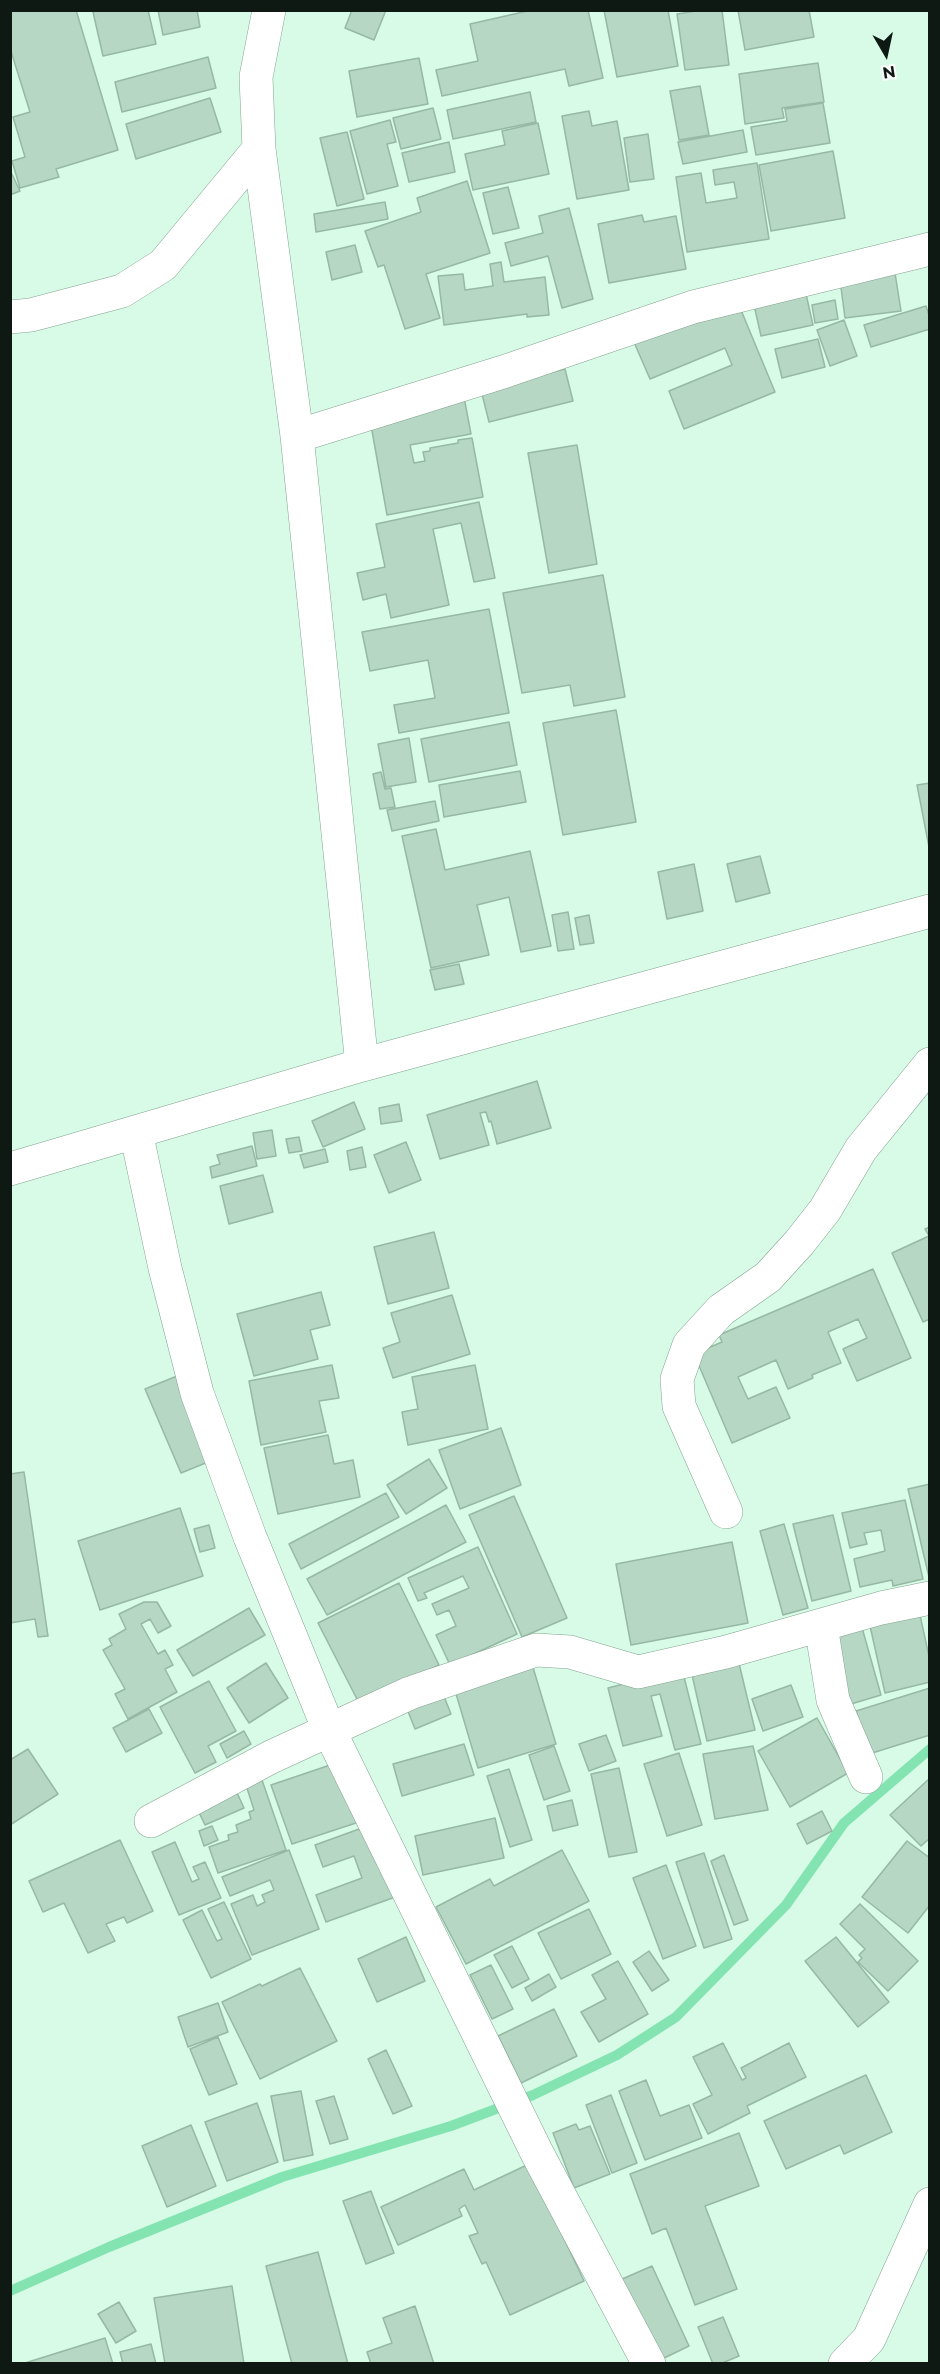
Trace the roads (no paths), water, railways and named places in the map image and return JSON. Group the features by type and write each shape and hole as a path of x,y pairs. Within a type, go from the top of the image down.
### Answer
{"street":[{"path":"269,10 256,77 259,149 297,436 362,1065"},
{"path":"10,317 31,315 122,291 164,265 259,149"},
{"path":"297,436 503,372 693,307 930,249"},
{"path":"10,1169 362,1065 930,911"},
{"path":"726,1512 679,1406 677,1379 688,1344 721,1310 768,1277 799,1243 825,1210 861,1149 930,1064"},
{"path":"136,1132 165,1268 197,1393 250,1537 329,1730 537,2153 649,2364"},
{"path":"151,1821 271,1757 410,1693 536,1650 570,1652 638,1672 688,1662 881,1608 930,1598"},
{"path":"822,1626 833,1701 866,1776"},
{"path":"845,2364 869,2339 930,2205"}],"waterway":[{"path":"10,2291 109,2247 282,2177 451,2126 533,2095 617,2055 676,2017 786,1905 844,1823 930,1749"}]}
